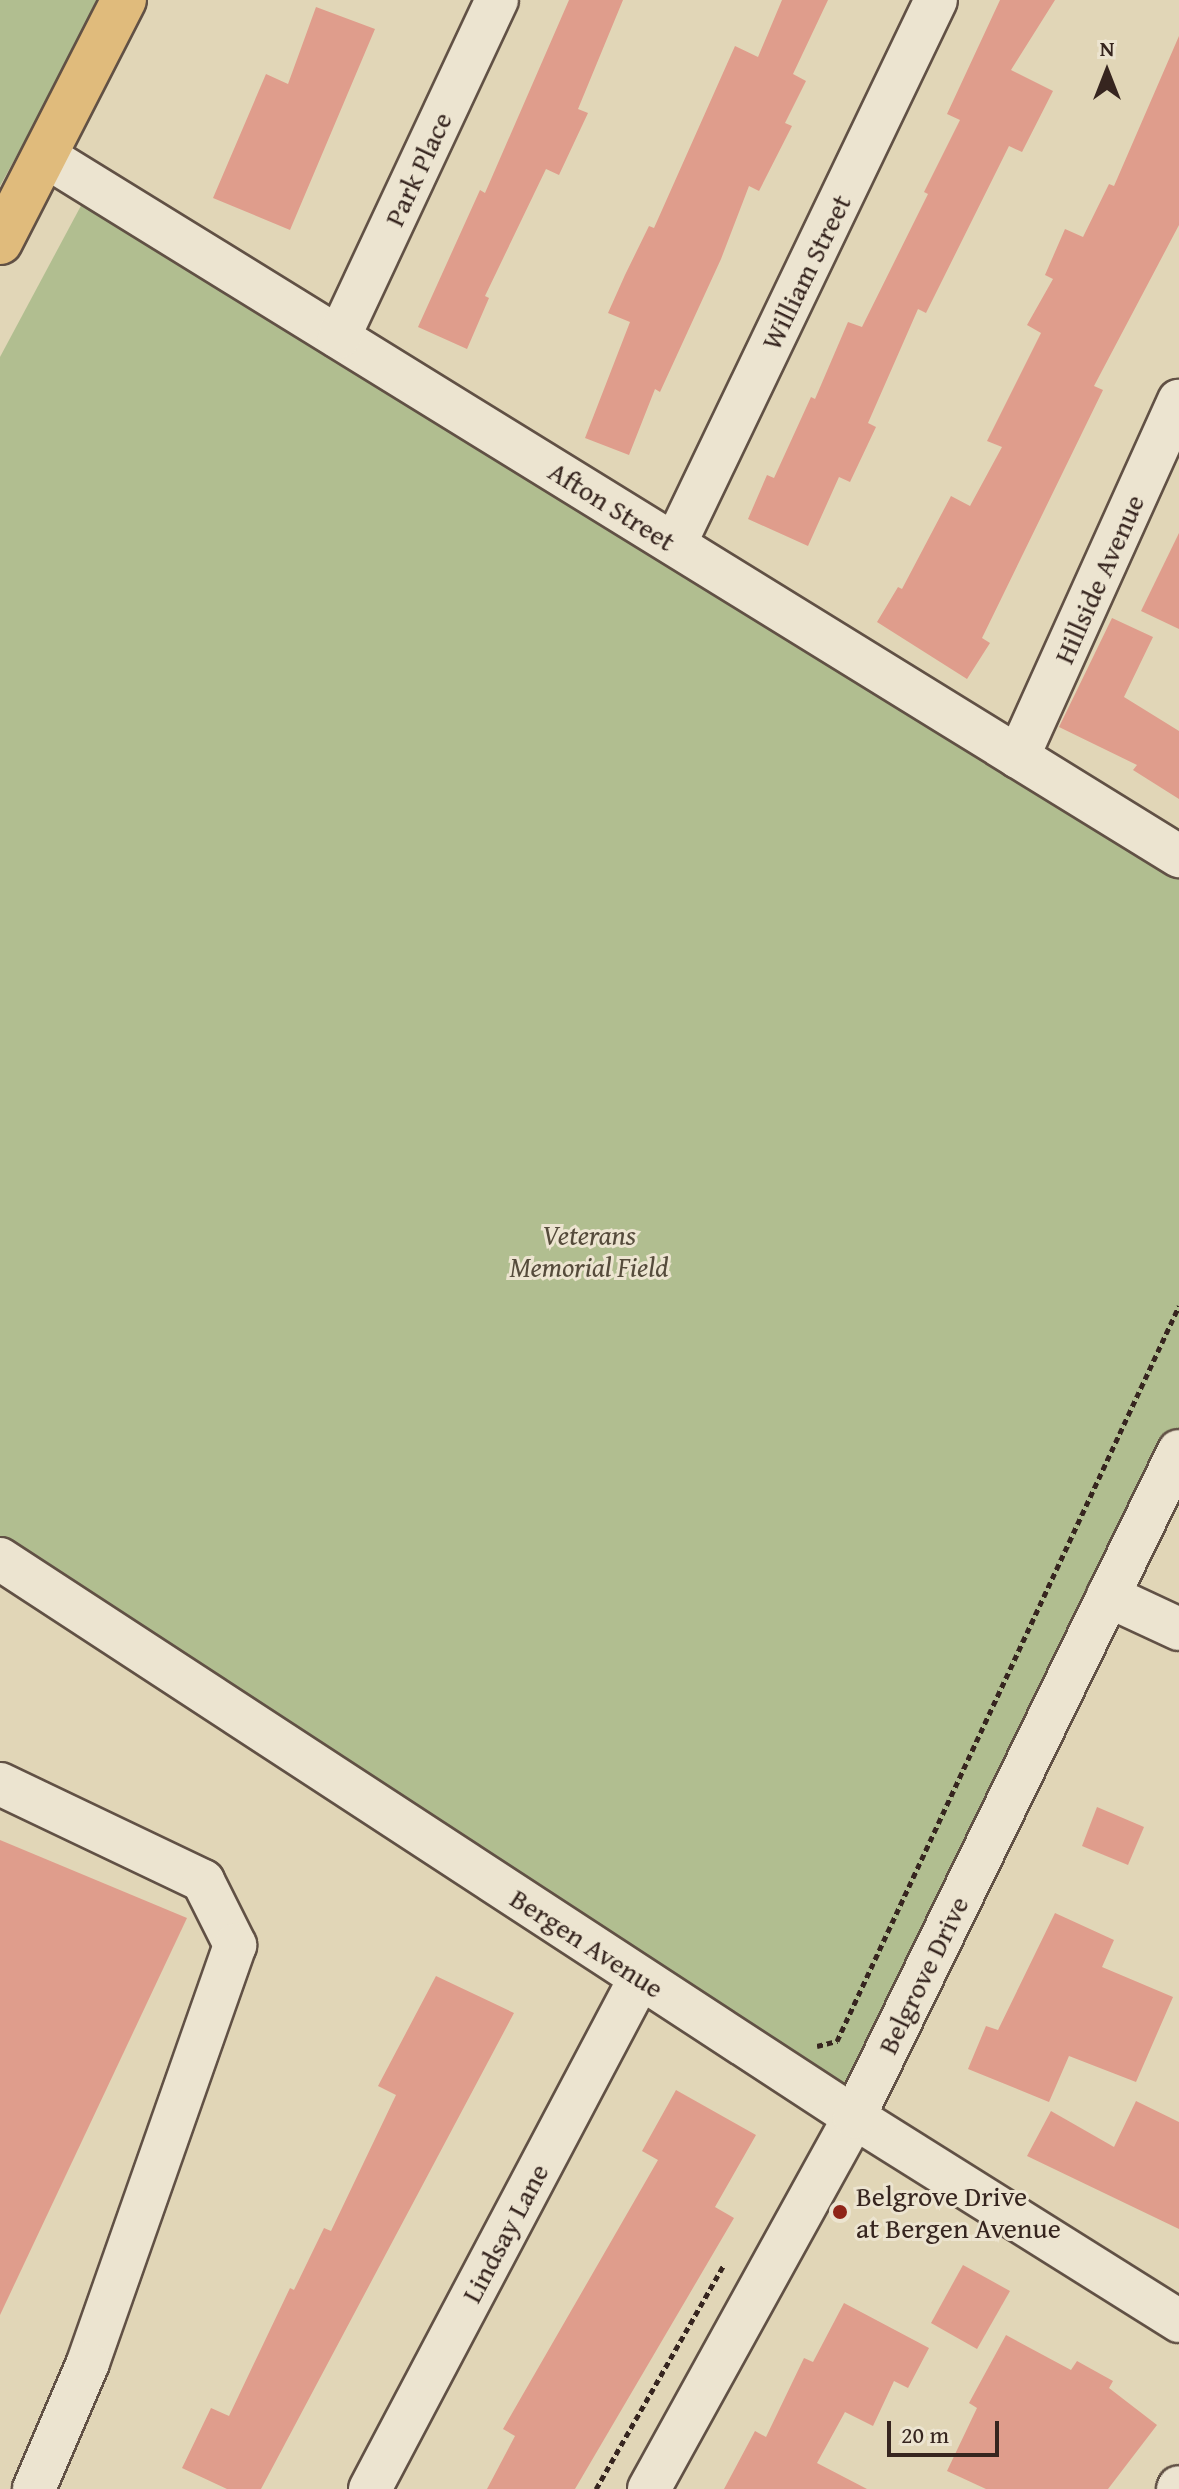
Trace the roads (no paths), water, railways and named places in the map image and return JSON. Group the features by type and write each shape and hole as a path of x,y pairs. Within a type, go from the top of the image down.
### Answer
{"main road":[{"path":"0,242 124,0"}],"street":[{"name":"Park Place","path":"339,337 497,0"},
{"name":"William Street","path":"675,544 936,0"},
{"name":"Afton Street","path":"45,156 1179,856"},
{"name":"Hillside Avenue","path":"1018,757 1179,401"},
{"name":"Belgrove Drive","path":"649,2489 854,2117 1179,1451"},
{"name":"Bergen Avenue","path":"0,1559 805,2086 1179,2321"},
{"path":"1108,1596 1179,1629"},
{"path":"0,1784 203,1881 235,1945 88,2363 34,2489"},
{"name":"Lindsay Lane","path":"370,2489 640,1978"}],"place":[{"name":"Belgrove Drive at Bergen Avenue","path":"840,2212"}],"park label":[{"name":"Veterans Memorial Field","path":"589,1251"}]}
